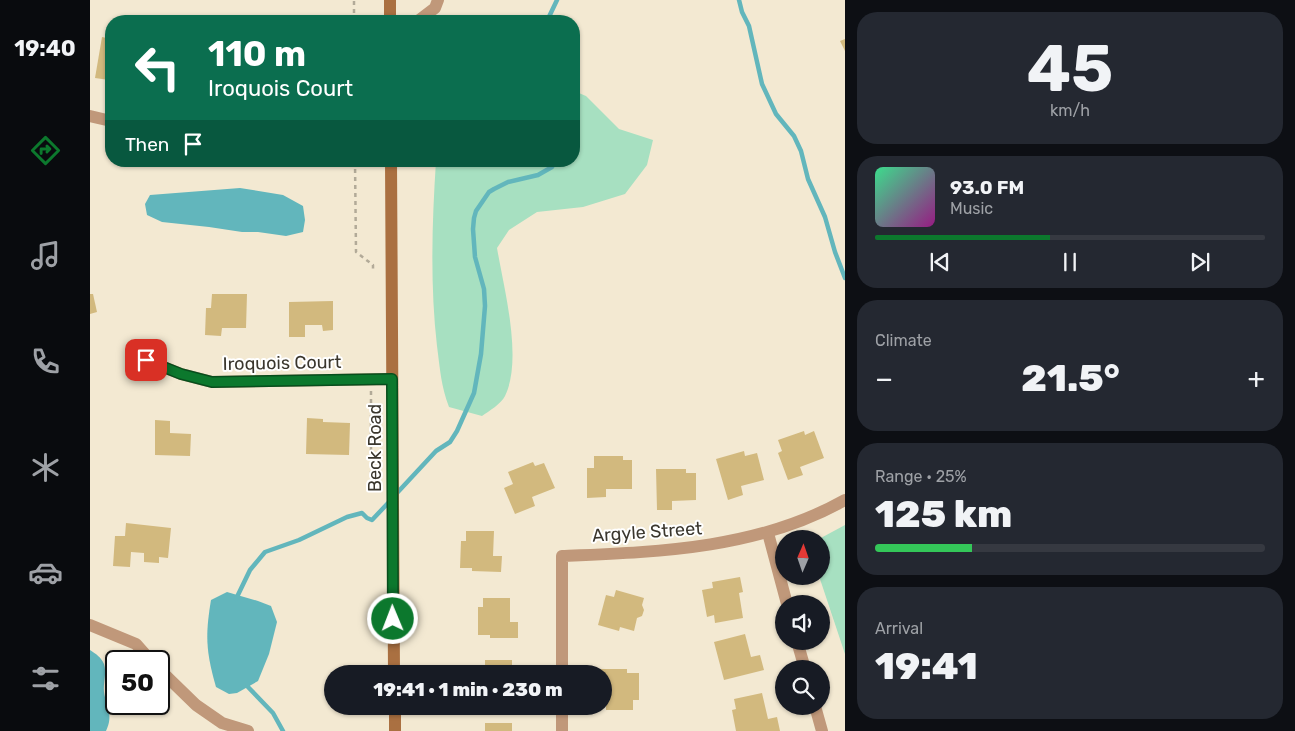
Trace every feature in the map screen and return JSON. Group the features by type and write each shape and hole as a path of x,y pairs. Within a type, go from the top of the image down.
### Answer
{"main road":[{"path":"390,0 390,15"},
{"name":"Beck Road","path":"391,167 394,665"},
{"path":"395,715 395,731"}],"street":[{"path":"426,15 435,8 438,0"},
{"path":"90,116 105,120"},
{"name":"Iroquois Court","path":"146,360 181,374 212,382 392,379"},
{"name":"Argyle Street","path":"562,665 562,556 674,550 713,545 768,533 826,510 845,500"},
{"path":"768,533 785,595"},
{"path":"90,625 136,644 141,650"},
{"path":"170,680 196,705 222,723 248,731"},
{"path":"562,715 562,731"},
{"path":"817,715 822,731"}],"path":[{"path":"354,0 354,15"},
{"path":"355,167 356,252 373,264 373,270"},
{"path":"371,380 372,478"}],"green space":[{"path":"580,94 586,96 619,129 653,140 647,165 625,194 583,207 537,212 509,230 497,248 510,324 512,363 510,381 505,396 498,405 482,416 449,407 444,392 433,300 436,167 580,167"},
{"path":"845,525 845,654 830,609 830,595 825,595 822,585 830,585 830,533"}],"water":[{"path":"240,188 283,195 303,206 305,220 303,232 286,236 242,232 162,222 147,215 145,204 150,195"},
{"path":"227,592 271,606 277,622 269,654 258,681 237,693 229,694 216,687 208,654 207,634 211,600"},
{"path":"90,650 100,658 105,667 105,715 109,715 109,720 106,731 90,731"}],"building":[{"path":"102,37 105,38 105,79 95,78"},
{"path":"845,39 845,51 840,41"},
{"path":"90,294 93,294 97,312 90,314"},
{"path":"212,294 247,294 246,328 222,328 221,336 205,335 206,308 211,308"},
{"path":"333,301 333,330 323,331 322,325 305,325 305,337 289,337 289,302"},
{"path":"307,418 323,419 323,422 350,423 349,455 306,454"},
{"path":"155,420 170,421 170,433 191,434 190,456 155,455"},
{"path":"804,431 805,435 814,431 824,458 800,467 803,475 788,480 778,453 782,451 778,440"},
{"path":"744,451 745,456 757,453 764,480 741,486 743,495 728,500 716,459"},
{"path":"594,456 623,456 623,460 632,460 632,489 606,489 606,497 587,498 587,468 594,468"},
{"path":"533,462 535,466 544,463 555,488 532,497 535,506 515,514 504,488 513,484 508,472"},
{"path":"656,469 686,469 686,473 696,473 696,500 672,501 672,510 657,510"},
{"path":"126,523 171,528 168,558 159,557 159,563 144,562 144,553 131,552 130,567 113,566 115,536 125,536"},
{"path":"466,531 494,531 493,556 502,556 501,572 472,571 472,568 460,568 461,541 466,541"},
{"path":"740,577 743,592 739,593 743,618 715,623 714,615 707,617 702,590 713,588 712,582"},
{"path":"616,590 644,598 642,605 644,610 642,616 637,618 634,631 620,627 619,631 598,625 606,595 614,597"},
{"path":"483,598 510,598 510,622 518,622 518,638 490,638 490,635 478,635 478,607 483,607"},
{"path":"745,634 751,657 760,655 764,670 724,680 714,642"},
{"path":"485,660 512,660 512,665 485,665"},
{"path":"612,669 627,669 627,673 639,673 639,700 633,700 633,710 612,710"},
{"path":"762,693 768,719 777,717 780,731 736,731 732,710 736,709 734,699"},
{"path":"485,723 512,723 512,731 485,731"}],"waterway":[{"path":"550,15 557,0"},
{"path":"739,0 742,12 749,26 762,84 776,114 794,136 801,151 808,179 825,217 845,278"},
{"path":"397,493 436,451 450,442 474,393 481,354 485,306 484,289 475,257 473,229 476,211 489,192 508,182 538,175 552,167"},
{"path":"236,599 250,570 265,552 299,540 347,517 362,513 372,520 390,501"},
{"path":"247,683 248,687 273,713 283,731"}],"route":[{"path":"146,360 181,374 212,382 392,379 393,619"}]}
